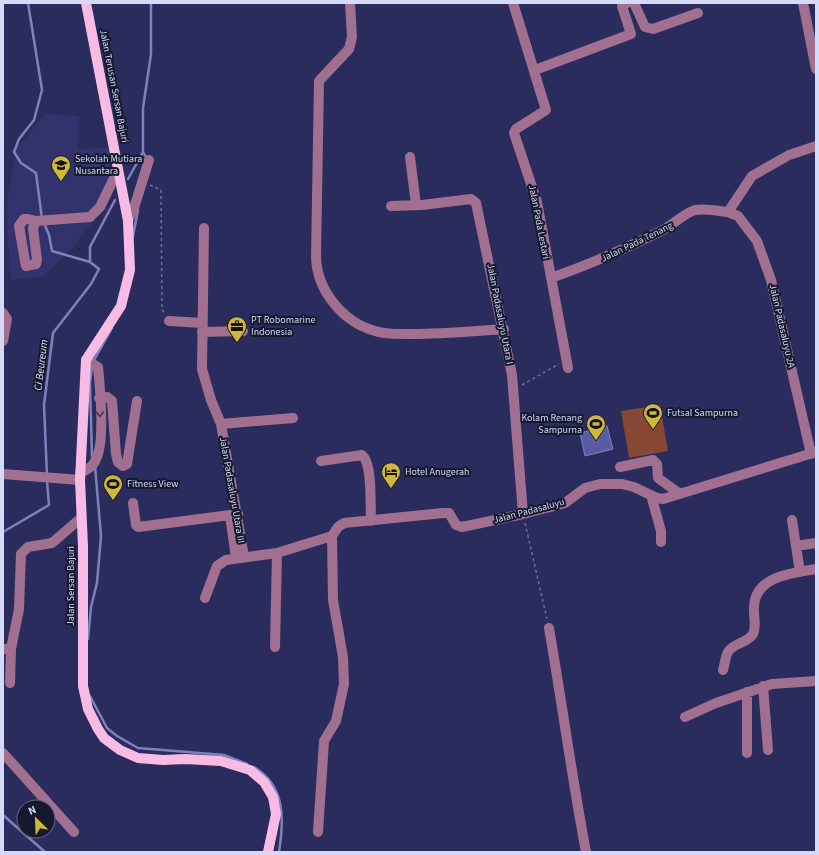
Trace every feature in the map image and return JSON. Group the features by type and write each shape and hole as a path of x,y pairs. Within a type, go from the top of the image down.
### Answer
{"main road":[{"name":"Jalan Terusan Sersan Bajuri","path":"86,3 123,196"},
{"name":"Jalan Sersan Bajuri","path":"123,196 128,221 130,270 121,306 90,362 80,479 83,546 83,686 88,709 104,738 120,750 138,758 221,761 250,770 264,782 273,797 276,814 268,852"}],"street":[{"path":"350,3 352,36 349,49 322,76 319,85 316,262 326,293 334,305 355,323 376,332 388,334 440,334 504,329"},
{"name":"Jalan Pada Lestari","path":"514,3 535,70 545,111 516,130 514,133 537,202 567,364"},
{"path":"803,3 816,69"},
{"path":"535,70 631,34 626,4"},
{"path":"626,4 648,29 653,29 698,13"},
{"path":"728,212 752,176 789,155 816,146"},
{"path":"410,157 416,205"},
{"path":"128,221 134,208 148,160"},
{"path":"36,221 83,219 93,216 100,207 118,170"},
{"name":"Jalan Padasaluyu Utara I","path":"391,206 471,199 474,200 478,207 504,329 513,390 523,514"},
{"name":"Jalan Pada Tenang","path":"551,278 594,262 673,226 693,211 705,210 728,212"},
{"name":"Jalan Padasaluyu 2A","path":"728,212 738,216 757,241 771,280 813,453"},
{"name":"Jalan Padasaluyu Utara III","path":"204,228 202,369 211,400 221,424 240,557"},
{"path":"3,313 7,319 3,341"},
{"path":"170,321 202,328 243,331"},
{"path":"6,477 64,480 80,479 96,461 100,449 98,367 90,362"},
{"path":"99,398 107,397 112,401 116,454 118,462 123,466 127,464 137,401"},
{"name":"Jalan Padasaluyu Utara III","path":"221,424 293,418"},
{"name":"Jalan Padasaluyu","path":"205,598 217,566 226,560 277,553 332,536 338,527 344,523 449,513 456,525 462,527 523,514 568,502 584,488 600,484 622,484 663,499 813,453"},
{"path":"321,461 362,456 365,458 369,469 371,521"},
{"path":"620,467 653,460 657,464 658,478 680,494"},
{"path":"650,495 661,531 661,542"},
{"path":"133,503 136,525 138,527 234,515"},
{"path":"10,683 7,649 19,609 21,554 28,548 52,543 81,518"},
{"path":"792,520 800,572"},
{"path":"318,832 324,740 336,721 344,684 343,658 333,600 332,536"},
{"path":"796,546 816,543"},
{"path":"275,647 277,553"},
{"path":"723,670 728,652 752,635 755,627 754,598 761,588 772,580 816,569"},
{"path":"549,628 563,706 575,794 586,852"},
{"path":"685,717 716,703 763,686 778,683 816,681"},
{"path":"763,686 768,750"},
{"path":"747,692 747,753"},
{"path":"3,753 74,832"}],"path":[{"path":"142,182 161,190 162,310 170,321"},
{"path":"513,390 567,364"},
{"path":"523,514 549,628"}],"shaded area":[{"name":"Sekolah Mutiara Nusantara","path":"45,114 79,116 78,149 110,148 111,198 75,245 44,276 11,280 6,211 13,167 17,148"},
{"path":"660,405 668,451 629,458 621,411"}],"water":[{"name":"Kolam Renang Sampurna","path":"607,426 613,449 585,456 580,433"}],"waterway":[{"path":"28,3 42,90 34,120 19,139 14,152 21,163 36,173 42,219"},
{"path":"128,179 143,152 143,108 151,54 151,3"},
{"path":"143,152 147,159"},
{"name":"Ci Beureum","path":"47,476 44,405 53,333 91,284 99,269 90,262 90,247 115,200"},
{"path":"133,236 138,210"},
{"path":"44,223 49,235 52,251 90,262"},
{"path":"93,362 112,328"},
{"path":"92,367 90,383 92,457"},
{"path":"88,639 91,607 97,583 101,536 95,466"},
{"name":"Ci Beureum","path":"3,532 49,505 47,481"},
{"path":"90,696 107,728 117,736 138,748 224,755 247,764"},
{"path":"254,767 272,784 277,794 282,816 279,852"},
{"name":"Ci Beureum","path":"3,815 45,852"}],"place":[{"name":"Sekolah Mutiara Nusantara","path":"61,182"},
{"name":"PT Robomarine Indonesia","path":"237,343"},
{"name":"Futsal Sampurna","path":"653,430"},
{"name":"Kolam Renang Sampurna","path":"596,441"},
{"name":"Hotel Anugerah","path":"391,489"},
{"name":"Fitness View","path":"113,501"}]}
